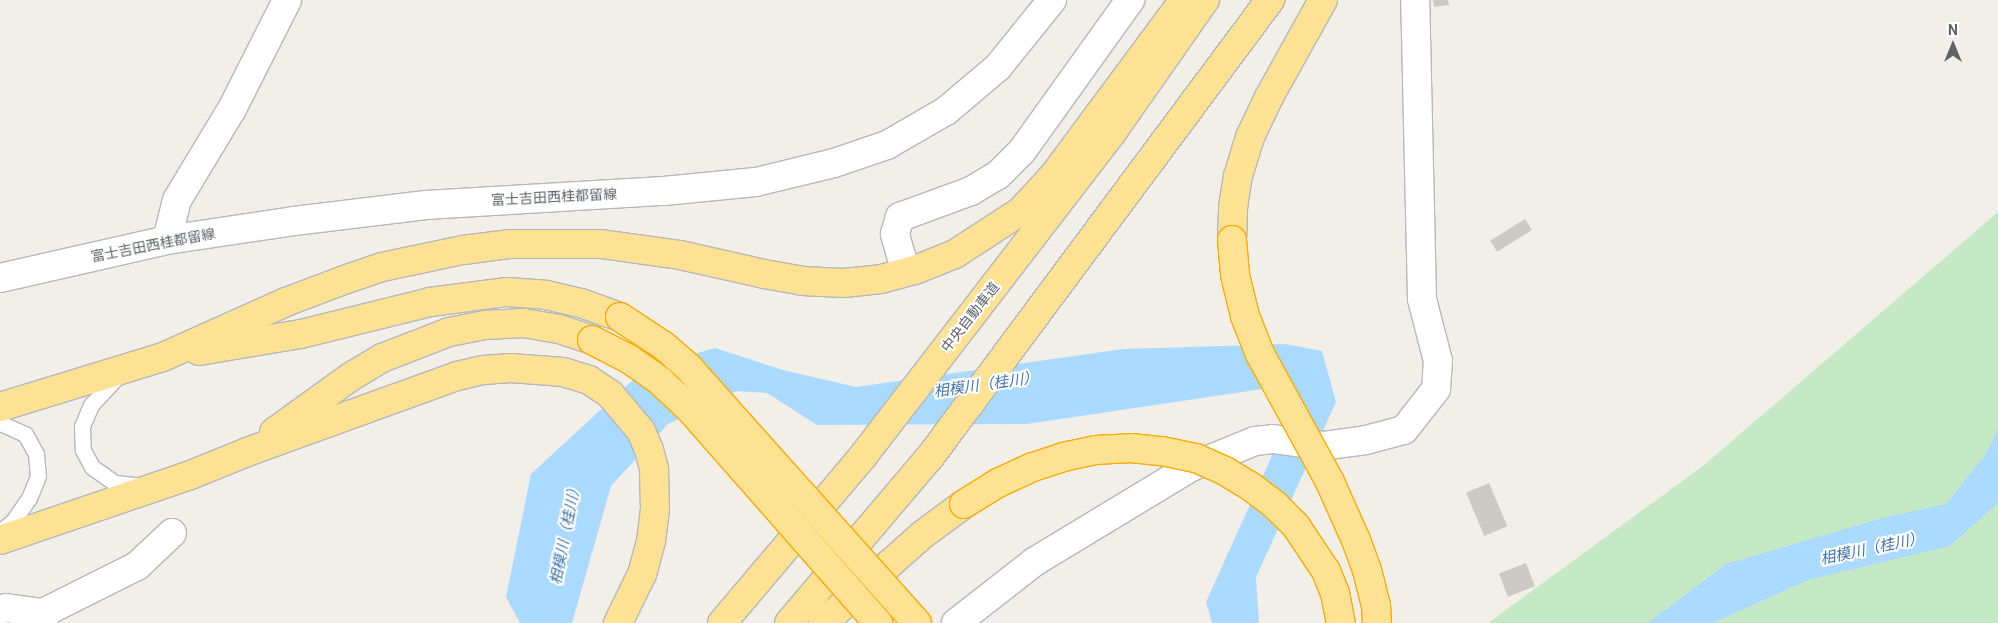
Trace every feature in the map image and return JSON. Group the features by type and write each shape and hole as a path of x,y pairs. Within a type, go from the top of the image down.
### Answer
{"highway":[{"path":"163,357 286,302 367,272 433,255 510,244 601,244 641,248 764,274 811,281 844,283 881,278 915,270 955,254 1021,211 1054,175 1184,0"},
{"name":"中央自動車道","path":"722,623 863,456 1110,134 1206,0"},
{"path":"789,623 930,457 1270,0"},
{"path":"1323,0 1269,97 1250,137 1238,176 1234,207 1232,240 1235,276 1245,316 1260,354 1330,482 1356,540 1372,588 1377,623"},
{"path":"0,407 163,357 301,334 430,302 507,292 546,295 580,303 620,317 664,346 696,375 917,623"},
{"path":"247,452 352,376 382,358 449,332 486,325 524,323 559,329 592,340 629,359 660,381 690,409 878,623"},
{"path":"0,540 154,487 457,376 483,370 511,368 564,372 589,380 610,394 641,431 650,450 656,493 651,541 642,574 618,623"},
{"path":"823,623 922,535 964,504 998,483 1033,467 1063,457 1095,450 1131,448 1162,451 1196,458 1225,470 1275,505 1296,526 1326,571 1335,593 1342,623"}],"street":[{"path":"167,240 177,200 232,109 287,0"},
{"name":"富士吉田西桂都留線","path":"0,278 167,240 294,221 426,205 664,191 756,182 834,163 887,145 946,111 998,67 1052,0"},
{"path":"902,259 895,234 900,216 970,191 998,175 1022,150 1130,0"},
{"path":"956,623 1034,562 1191,468 1255,441 1272,438 1323,446 1366,440 1404,430 1436,389 1438,361 1422,299 1415,0"},
{"path":"0,610 6,608 43,618 137,566 172,533"}],"lane":[{"path":"126,367 91,404 82,426 83,450 92,468 115,483 154,487"},
{"path":"0,423 25,434 36,454 38,476 29,498 13,521 0,532"}],"green space":[{"path":"1998,212 1998,623 1488,623 1703,466"}],"water":[{"name":"相模川（桂川）","path":"1285,344 1322,351 1336,402 1256,577 1259,623 1212,623 1206,602 1290,416 1269,388 1027,424 817,425 767,393 737,391 668,424 611,486 572,623 520,623 506,597 531,474 646,368 715,348 783,370 856,387 1123,349"},
{"name":"相模川（桂川）","path":"1998,429 1998,503 1950,546 1808,580 1713,623 1648,623 1726,564 1882,518 1946,504 1986,454"}],"building":[{"path":"1433,0 1448,0 1449,5 1434,7"},
{"path":"1525,219 1532,230 1497,252 1490,241"},
{"path":"1489,483 1507,526 1484,536 1466,493"},
{"path":"1526,563 1535,586 1508,597 1499,573"}]}
